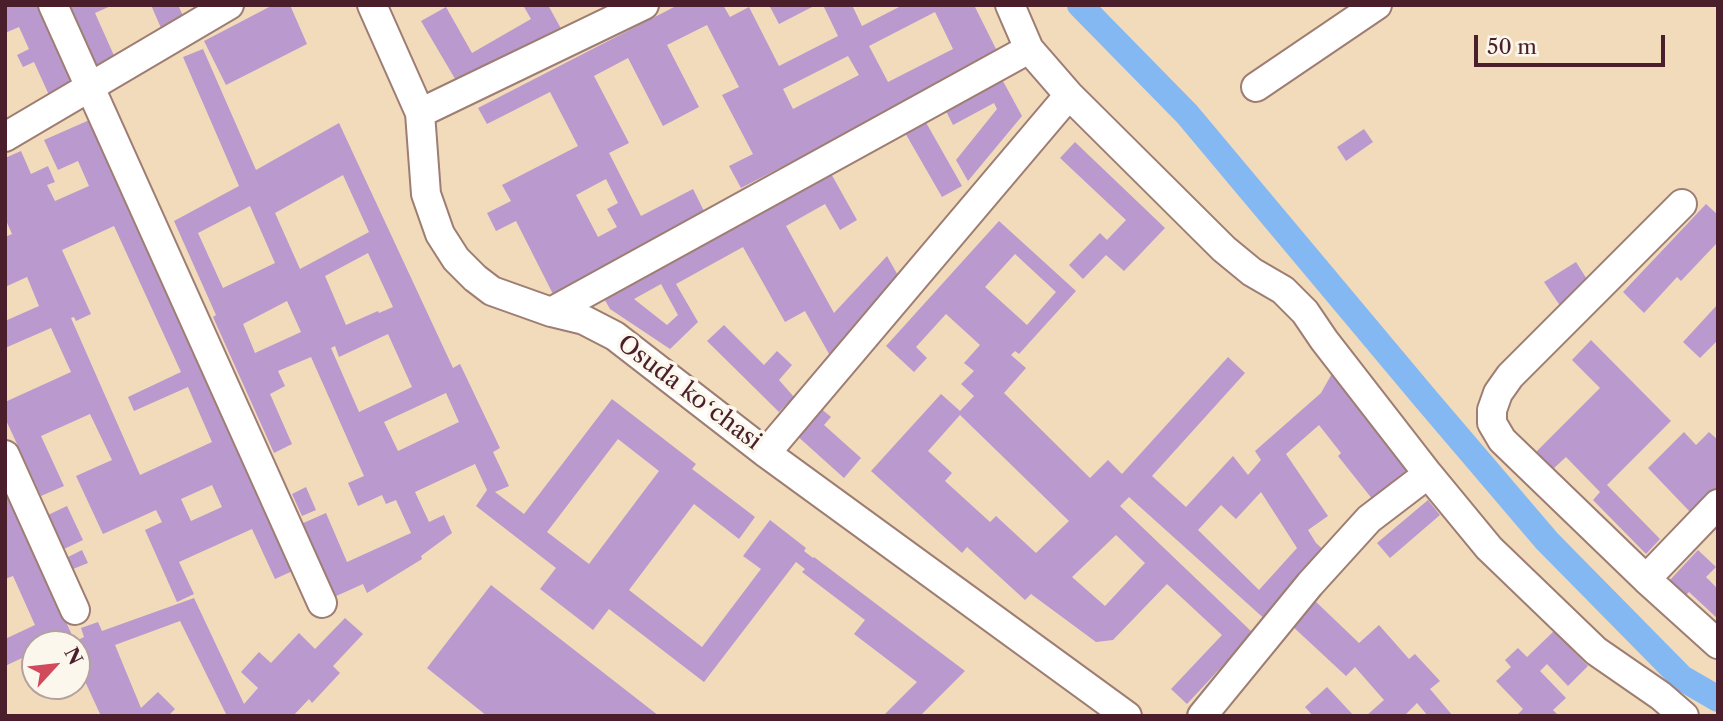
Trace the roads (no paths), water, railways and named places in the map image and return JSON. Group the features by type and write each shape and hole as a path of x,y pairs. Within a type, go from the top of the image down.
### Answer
{"street":[{"path":"53,5 322,603"},
{"path":"5,137 229,5"},
{"name":"Osuda koʻchasi","path":"372,5 420,113 426,194 440,234 456,259 475,278 492,291 551,312 584,320 615,336 766,453 1128,716"},
{"path":"420,113 644,5"},
{"path":"1010,5 1029,50 1069,95 1224,249 1252,272 1283,290 1305,312 1428,474 1489,548 1596,651 1661,696 1684,716"},
{"path":"1256,88 1377,5"},
{"path":"551,312 1029,50"},
{"path":"766,453 1069,95"},
{"path":"1682,204 1510,376 1498,393 1492,410 1492,423 1503,440 1646,579 1718,644"},
{"path":"5,455 75,610"},
{"path":"1202,716 1310,584 1368,519 1428,474"},
{"path":"1646,579 1718,504"}],"waterway":[{"path":"1080,5 1187,114 1547,541 1682,678 1718,699"}]}
